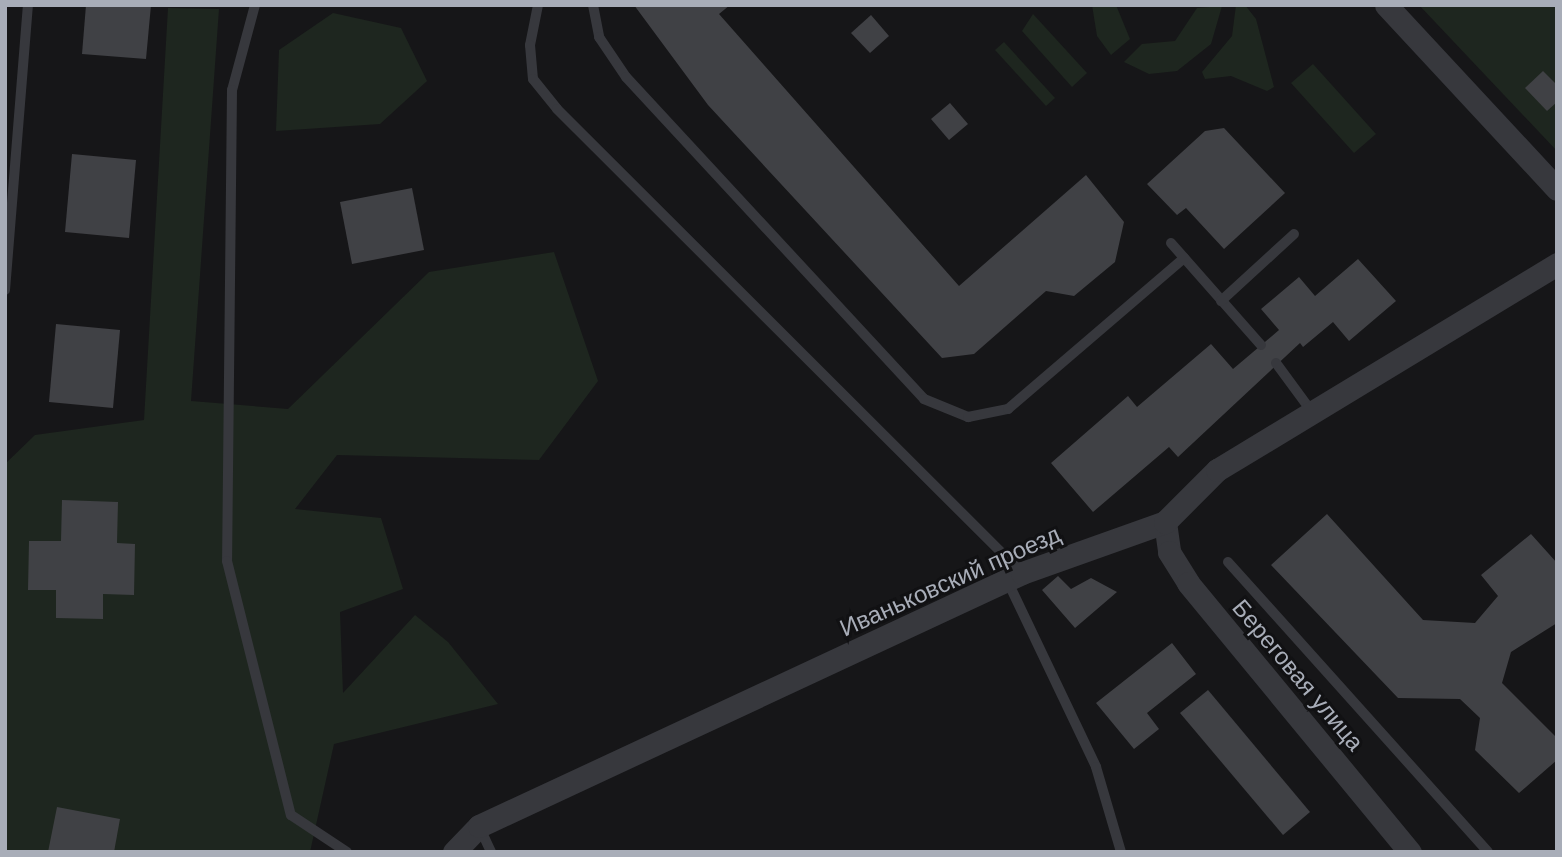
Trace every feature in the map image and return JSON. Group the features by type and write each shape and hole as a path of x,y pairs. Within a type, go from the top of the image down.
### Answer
{"street":[{"path":"1386,5 1557,189"},
{"name":"Иваньковский проезд","path":"454,852 480,826 1014,576 1164,522 1217,470 1557,264"},
{"name":"Береговая улица","path":"1164,522 1169,552 1188,583 1410,852"}],"lane":[{"path":"5,290 28,5"},
{"path":"256,5 232,90 227,561 291,815 347,852"},
{"path":"538,5 530,45 533,79 557,109 1014,576 1096,767 1121,852"},
{"path":"593,5 599,37 626,77 924,399 968,417 1008,409 1184,258"},
{"path":"1221,301 1294,234"},
{"path":"1171,243 1261,345"},
{"path":"1276,363 1311,412"},
{"path":"1228,562 1488,852"},
{"path":"480,826 491,852"}],"shaded area":[{"path":"1092,5 1116,5 1130,39 1111,55 1097,36"},
{"path":"1236,5 1245,5 1256,19 1274,87 1267,91 1231,76 1205,79 1202,72 1232,36"},
{"path":"1419,5 1557,5 1557,151"},
{"path":"1222,6 1211,44 1177,71 1149,74 1124,62 1142,44 1175,41 1197,8"},
{"path":"168,8 219,9 191,401 288,409 429,272 554,252 598,381 539,460 337,455 295,509 381,518 403,589 340,612 343,693 415,615 448,642 498,704 334,744 310,852 5,852 5,464 35,435 144,420"},
{"path":"333,13 401,28 427,81 380,124 276,131 279,50"},
{"path":"1033,14 1087,73 1072,87 1022,31"},
{"path":"1004,42 1055,98 1046,106 995,50"},
{"path":"1313,64 1376,134 1354,153 1291,83"}],"building":[{"path":"86,5 151,5 146,59 82,54"},
{"path":"634,5 730,5 719,14 959,286 1086,175 1124,222 1115,262 1074,296 1046,291 974,354 942,358 708,105"},
{"path":"871,15 889,36 870,53 851,33"},
{"path":"1543,71 1557,85 1557,102 1547,111 1525,88"},
{"path":"950,103 968,124 949,140 931,119"},
{"path":"1224,128 1285,193 1224,249 1186,208 1177,215 1147,184 1205,131"},
{"path":"72,154 136,160 129,238 65,232"},
{"path":"412,188 424,250 352,264 340,202"},
{"path":"1358,259 1396,301 1349,341 1333,322 1303,347 1300,343 1178,457 1169,447 1093,512 1051,463 1128,396 1137,407 1211,344 1233,369 1279,330 1261,309 1299,277 1315,296"},
{"path":"56,324 120,330 113,408 49,402"},
{"path":"62,500 118,502 117,543 135,544 134,595 103,594 103,619 56,618 56,590 28,590 29,541 61,541"},
{"path":"1327,514 1423,620 1475,623 1498,596 1481,575 1531,534 1557,563 1557,623 1511,652 1502,683 1557,738 1557,760 1519,793 1475,750 1480,718 1460,699 1398,698 1271,565"},
{"path":"1058,576 1071,589 1091,578 1117,592 1075,628 1042,590"},
{"path":"1172,643 1196,674 1147,713 1159,729 1134,749 1096,703"},
{"path":"1208,690 1310,812 1283,835 1180,713"},
{"path":"57,807 120,819 114,852 48,852"}]}
